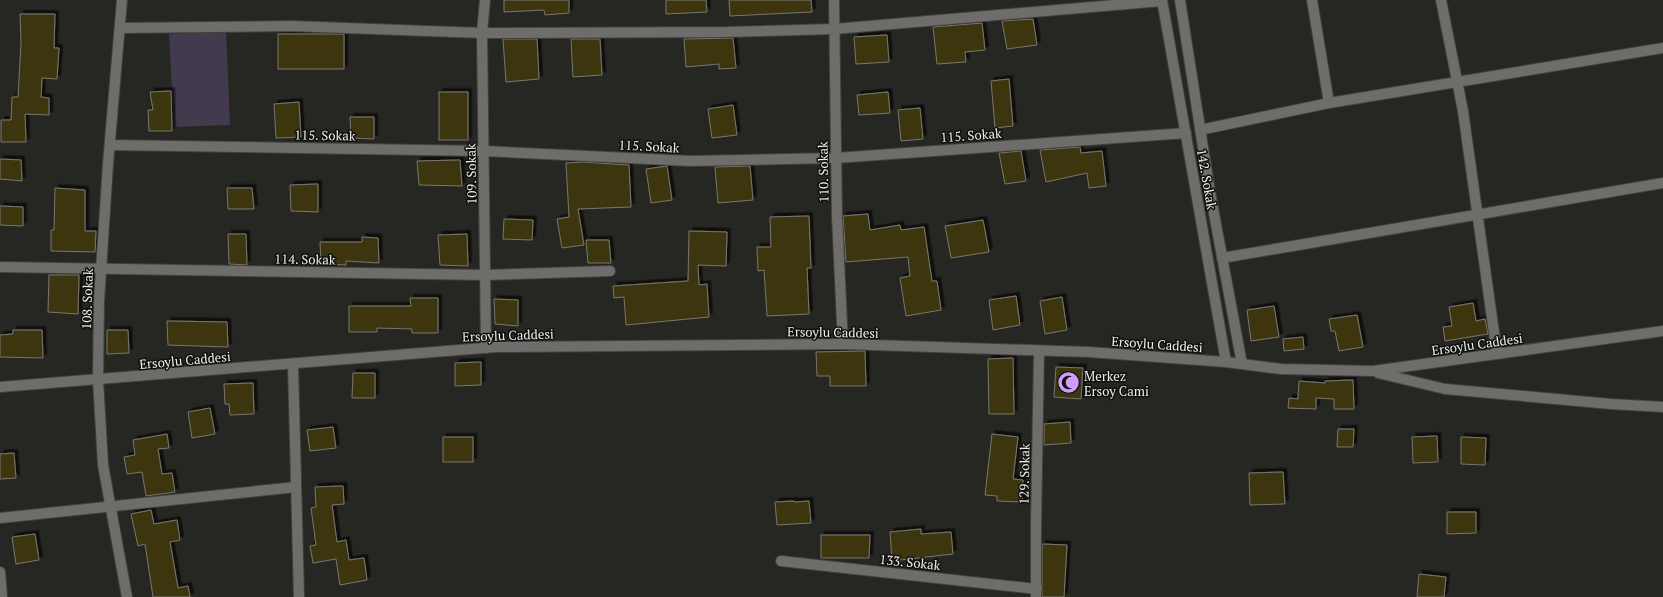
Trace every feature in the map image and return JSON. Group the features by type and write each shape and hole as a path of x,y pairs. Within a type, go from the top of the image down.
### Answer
{"street":[{"name":"108. Sokak","path":"122,0 101,270 98,380 103,465 127,597"},
{"name":"109. Sokak","path":"485,0 482,33 486,348"},
{"name":"110. Sokak","path":"834,0 837,217 844,344"},
{"path":"120,28 291,26 482,33 727,32 834,29 1162,0"},
{"name":"142. Sokak","path":"1162,0 1226,362"},
{"path":"1180,0 1200,130 1242,364"},
{"path":"1312,0 1330,103"},
{"path":"1441,0 1457,82 1478,214 1497,354"},
{"path":"1200,130 1330,103 1663,48"},
{"name":"115. Sokak","path":"110,145 484,151 690,161 836,158 1186,133"},
{"path":"1222,258 1663,183"},
{"name":"114. Sokak","path":"0,267 101,270 485,275 610,271"},
{"name":"Ersoylu Caddesi","path":"0,387 486,348 844,344 1089,352 1226,362 1281,369 1372,371 1663,331"},
{"name":"129. Sokak","path":"1036,593 1039,351"},
{"path":"293,364 299,597"},
{"path":"1372,371 1445,389 1611,404 1663,407"},
{"path":"0,518 296,487"},
{"name":"133. Sokak","path":"781,561 1036,593"},
{"path":"0,572 2,597"}],"shaded area":[{"path":"226,31 230,125 174,127 169,34"}],"building":[{"path":"504,0 569,0 569,13 545,15 544,10 504,12"},
{"path":"666,0 706,0 707,12 666,14"},
{"path":"729,0 811,0 812,12 730,16"},
{"path":"20,14 55,14 54,48 59,48 57,79 42,78 41,97 49,98 49,115 25,114 26,142 1,142 1,120 11,120 12,97 18,97 21,43"},
{"path":"1033,19 1037,45 1007,49 1002,21"},
{"path":"982,23 985,50 965,52 966,62 937,64 933,27"},
{"path":"278,34 344,34 344,69 278,69"},
{"path":"887,35 889,62 856,64 854,37"},
{"path":"733,38 736,68 719,69 719,64 686,67 684,39"},
{"path":"503,39 537,39 539,79 506,82"},
{"path":"571,39 600,39 602,75 573,77"},
{"path":"1009,79 1013,126 995,128 991,81"},
{"path":"171,91 172,131 149,131 148,110 153,110 150,92"},
{"path":"439,92 468,92 468,140 439,140"},
{"path":"888,92 890,113 859,115 857,95"},
{"path":"299,102 301,137 276,138 274,104"},
{"path":"733,105 737,135 712,138 708,109"},
{"path":"920,108 923,139 901,141 898,110"},
{"path":"350,117 374,117 374,139 351,138"},
{"path":"1080,147 1081,153 1102,151 1106,186 1089,188 1087,173 1046,182 1040,150"},
{"path":"1021,151 1026,181 1005,184 999,153"},
{"path":"0,159 21,160 22,181 0,179"},
{"path":"460,160 462,186 419,185 417,161"},
{"path":"582,162 629,165 631,207 578,209 584,245 562,248 557,219 569,217 566,163"},
{"path":"667,166 672,200 651,203 646,169"},
{"path":"750,166 753,200 718,203 715,167"},
{"path":"318,184 318,212 291,211 290,185"},
{"path":"55,188 85,190 85,231 96,231 95,252 51,251 51,230 54,230"},
{"path":"227,188 252,188 254,209 228,209"},
{"path":"0,206 23,207 23,226 0,225"},
{"path":"868,214 870,230 900,225 901,230 924,227 932,281 937,281 941,310 906,316 900,278 910,276 908,257 846,262 843,216"},
{"path":"809,216 811,268 807,268 809,314 767,316 764,270 758,271 757,247 771,247 770,217"},
{"path":"504,219 533,220 532,240 503,239"},
{"path":"983,220 989,252 951,258 945,226"},
{"path":"689,231 727,232 726,266 698,265 699,285 707,284 709,317 626,325 624,297 614,298 613,286 688,281"},
{"path":"228,234 246,234 247,265 229,264"},
{"path":"467,234 468,266 440,265 438,235"},
{"path":"362,237 378,238 379,263 346,261 346,265 321,264 320,242 362,242"},
{"path":"586,240 609,240 611,263 588,263"},
{"path":"49,275 79,275 78,314 48,312"},
{"path":"1016,296 1020,325 993,330 989,300"},
{"path":"1062,297 1067,330 1045,334 1040,301"},
{"path":"410,298 438,298 438,333 412,333 412,329 377,328 377,332 349,332 349,306 411,306"},
{"path":"494,299 518,300 518,326 495,324"},
{"path":"1473,303 1476,321 1485,319 1488,334 1445,341 1443,327 1452,326 1449,307"},
{"path":"1274,306 1279,337 1251,341 1247,310"},
{"path":"1357,315 1363,347 1339,351 1335,331 1331,331 1329,319"},
{"path":"167,321 227,322 228,347 168,345"},
{"path":"13,330 42,330 43,358 0,357 0,335 13,334"},
{"path":"107,330 128,330 129,353 107,354"},
{"path":"1303,337 1304,349 1284,351 1283,339"},
{"path":"865,351 866,386 830,386 830,376 817,376 816,352"},
{"path":"1013,358 1014,414 989,414 988,359"},
{"path":"481,362 481,385 455,386 455,363"},
{"name":"Merkez Ersoy Cami","path":"1056,367 1083,368 1081,399 1054,397"},
{"path":"353,373 375,373 375,398 352,398"},
{"path":"1353,380 1354,409 1334,409 1334,399 1316,398 1316,409 1288,408 1289,398 1298,399 1299,381 1325,383 1325,381"},
{"path":"253,383 254,414 230,415 229,404 225,404 224,384"},
{"path":"210,408 215,434 192,438 188,412"},
{"path":"1070,422 1071,443 1044,445 1044,424"},
{"path":"333,427 336,448 310,451 307,430"},
{"path":"1338,429 1354,429 1353,447 1337,447"},
{"path":"167,434 169,448 158,449 162,474 172,473 175,492 146,496 142,472 127,474 124,457 135,455 133,440"},
{"path":"992,434 1018,437 1013,479 1023,480 1022,502 997,501 997,496 985,495"},
{"path":"1437,436 1438,462 1413,463 1412,437"},
{"path":"443,437 473,437 473,462 443,462"},
{"path":"1461,437 1486,438 1485,465 1461,464"},
{"path":"14,453 16,478 0,479 0,454"},
{"path":"1283,472 1285,504 1250,505 1249,473"},
{"path":"343,486 344,504 332,505 337,542 346,540 349,560 364,558 367,580 340,585 336,559 313,563 310,546 316,545 311,508 316,507 315,487"},
{"path":"809,501 811,523 777,525 775,502"},
{"path":"151,510 154,524 177,520 180,540 170,542 178,588 188,586 190,597 153,597 145,544 138,546 131,514"},
{"path":"1447,512 1476,512 1476,533 1447,534"},
{"path":"921,529 921,534 951,532 953,554 892,561 890,532"},
{"path":"35,534 39,560 16,564 12,537"},
{"path":"821,535 870,535 869,558 821,558"},
{"path":"1042,544 1067,545 1064,597 1042,597"},
{"path":"1419,574 1446,577 1444,597 1417,597"}],"place":[{"name":"Merkez Ersoy Cami","path":"1069,383"}]}
